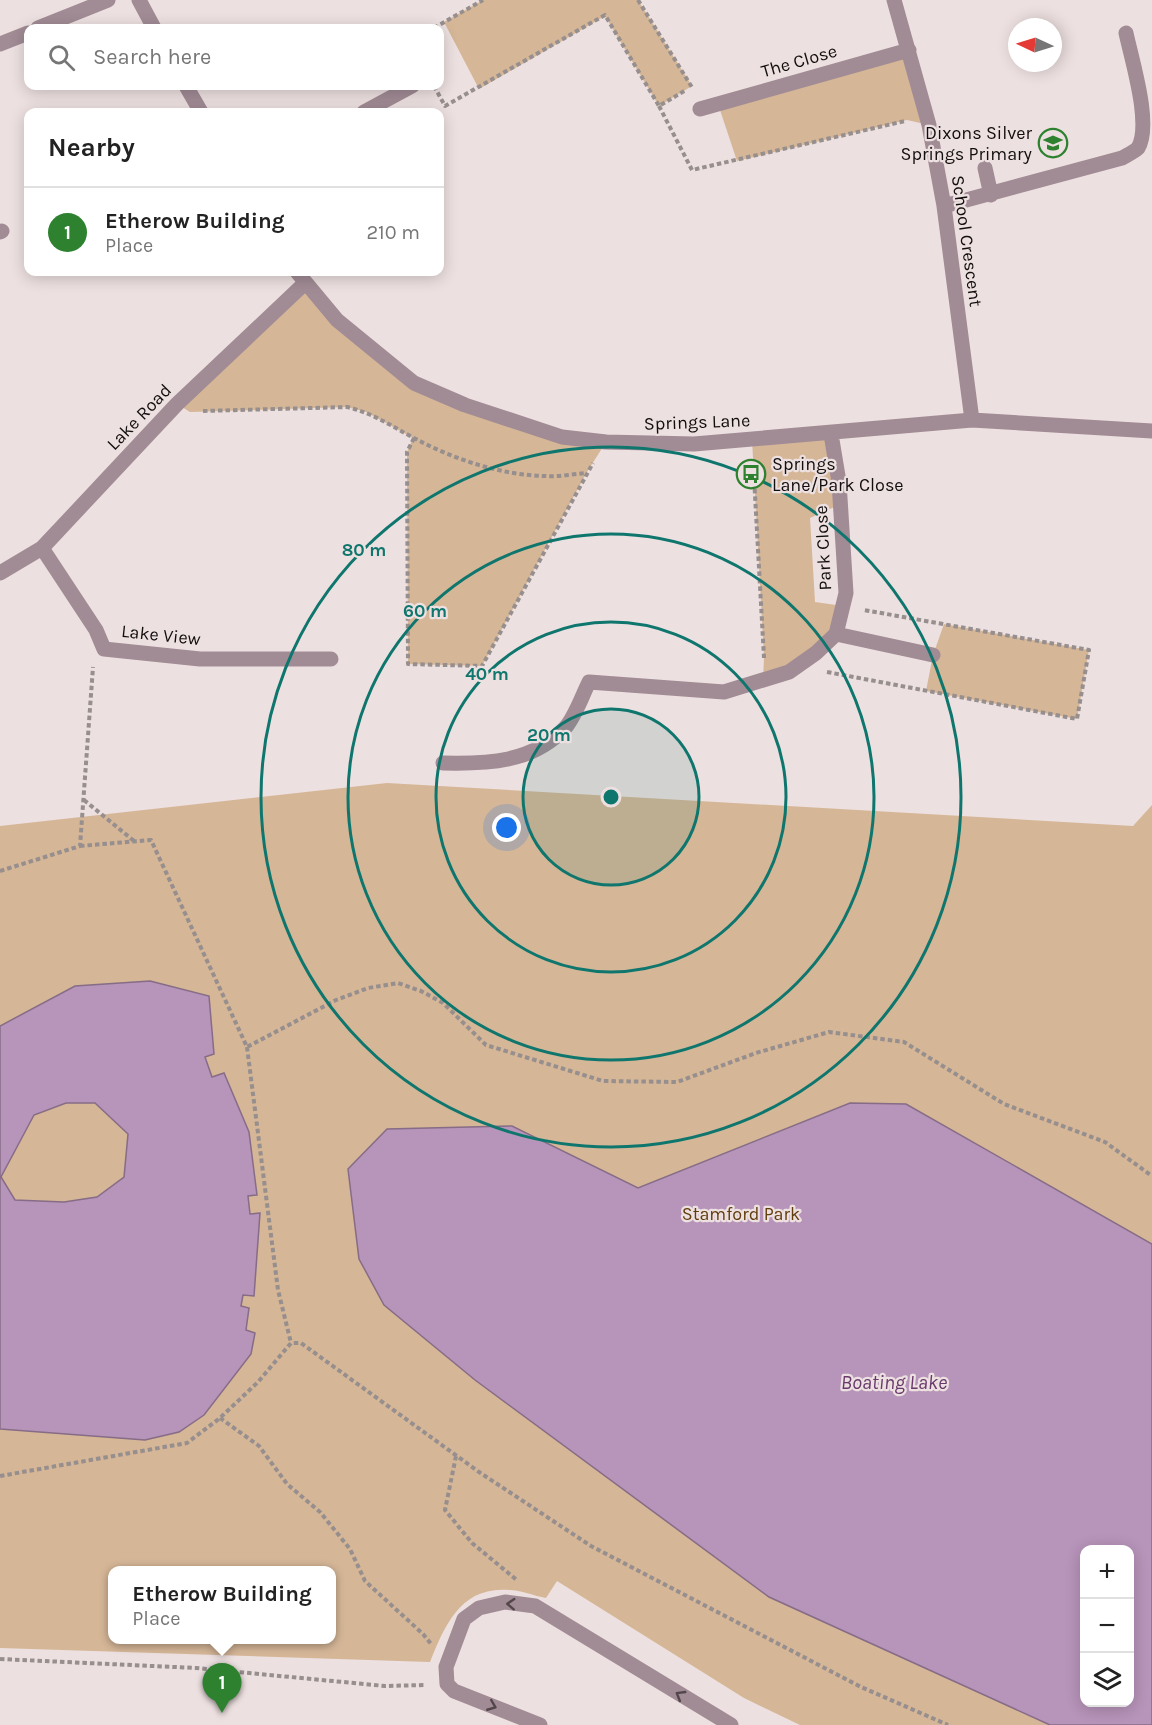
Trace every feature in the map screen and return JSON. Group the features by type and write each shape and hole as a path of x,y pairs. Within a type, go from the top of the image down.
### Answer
{"street":[{"path":"48,24 108,0"},
{"path":"139,0 152,24"},
{"name":"School Crescent","path":"894,0 929,125 944,206 972,420"},
{"path":"944,206 1122,158 1137,149 1145,132 1144,111 1126,33"},
{"path":"0,44 24,35"},
{"name":"The Close","path":"700,110 909,50"},
{"path":"188,90 199,108"},
{"path":"371,108 405,90"},
{"path":"985,168 991,195"},
{"name":"Springs Lane","path":"301,277 338,320 414,383 510,421 562,437 606,442 694,444 831,434 972,420 1152,431"},
{"name":"Lake Road","path":"0,573 42,548 177,404 301,277"},
{"name":"Park Close","path":"831,434 841,504 846,593 836,634"},
{"name":"Lake View","path":"42,548 96,630 104,649 200,659 331,659"},
{"path":"443,763 486,764 518,757 543,746 566,727 589,682 724,692 797,666 836,634 933,656"},
{"path":"540,1725 454,1691 447,1684 447,1667 464,1620 479,1608 505,1602 535,1606 731,1725"}],"path":[{"path":"441,24 483,0"},
{"path":"638,0 692,86 700,110"},
{"path":"435,90 445,106 605,15 659,106 692,170 908,120 929,125"},
{"path":"659,106 692,86"},
{"path":"177,404 190,411 347,407 366,412 414,438 464,460 502,471 545,477 587,472"},
{"path":"414,438 407,452 408,664 482,666 587,472 606,442"},
{"path":"752,440 764,657 763,680"},
{"path":"797,666 1077,719 1089,650 843,606"},
{"path":"80,846 94,660 104,649"},
{"path":"84,800 134,842"},
{"path":"0,871 80,846 151,840 247,1047 278,1290 291,1343"},
{"path":"247,1047 336,1000 368,987 398,983 421,991 443,1003 486,1045 603,1081 678,1082 756,1053 829,1032 904,1042 1004,1104 1105,1142 1152,1176"},
{"path":"0,1476 187,1443 220,1418 258,1382 291,1343 301,1343 456,1455 591,1546 861,1687 948,1725"},
{"path":"220,1418 259,1446 287,1484 320,1512 350,1549 364,1581 423,1634 447,1667"},
{"path":"456,1455 445,1509 472,1543 520,1583 535,1606"},
{"path":"0,1659 196,1668 385,1686 447,1684"}],"green space":[{"path":"483,0 638,0 692,86 659,106 605,16 479,89 444,22"},
{"path":"909,50 929,125 907,120 737,161 718,104"},
{"path":"305,283 372,350 465,405 606,442 587,472 482,666 408,664 407,452 413,438 366,412 347,407 190,412 177,404"},
{"path":"831,434 841,504 810,518 815,602 843,606 836,634 763,680 764,657 752,440"},
{"path":"944,624 1089,650 1077,719 926,691 933,655"},
{"name":"Stamford Park","path":"387,783 1133,826 1152,805 1152,1725 800,1725 744,1698 557,1581 546,1598 514,1590 492,1590 467,1601 449,1622 430,1662 0,1648 0,826"}],"water":[{"path":"150,981 209,996 214,1054 205,1057 212,1077 224,1073 249,1132 257,1195 248,1196 250,1214 260,1213 254,1296 243,1295 241,1306 249,1308 246,1330 255,1333 251,1354 204,1415 179,1432 145,1440 0,1429 0,1026 75,986","holes":["66,1103 95,1103 128,1134 124,1177 97,1197 64,1202 15,1200 1,1177 34,1115"]},
{"name":"Boating Lake","path":"850,1103 906,1104 1152,1244 1152,1725 1050,1725 769,1597 475,1380 384,1305 359,1259 348,1169 387,1129 512,1126 638,1188"}],"place":[{"name":"Dixons Silver Springs Primary","path":"1053,143"},
{"name":"Springs Lane/Park Close","path":"751,474"},
{"name":"Etherow Building","path":"222,1713"}]}
